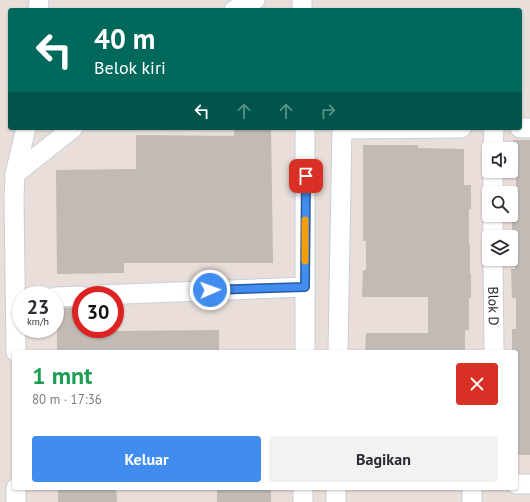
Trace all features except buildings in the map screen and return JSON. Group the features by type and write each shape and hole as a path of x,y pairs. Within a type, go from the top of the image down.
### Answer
{"street":[{"path":"238,8 255,0"},
{"path":"18,286 14,197 15,174 26,130"},
{"path":"15,174 70,130"},
{"path":"305,130 305,350"},
{"path":"338,350 342,130"},
{"path":"493,142 494,130"},
{"name":"Blok D","path":"493,266 494,350"},
{"path":"124,294 305,287"},
{"path":"16,350 17,338"},
{"path":"518,484 530,484"},
{"path":"16,490 16,502"},
{"path":"303,502 304,490"},
{"path":"336,490 336,502"},
{"path":"472,490 472,502"}],"slow traffic":[{"path":"305,220 305,261"}],"route":[{"path":"210,290 305,287 306,176"}]}
